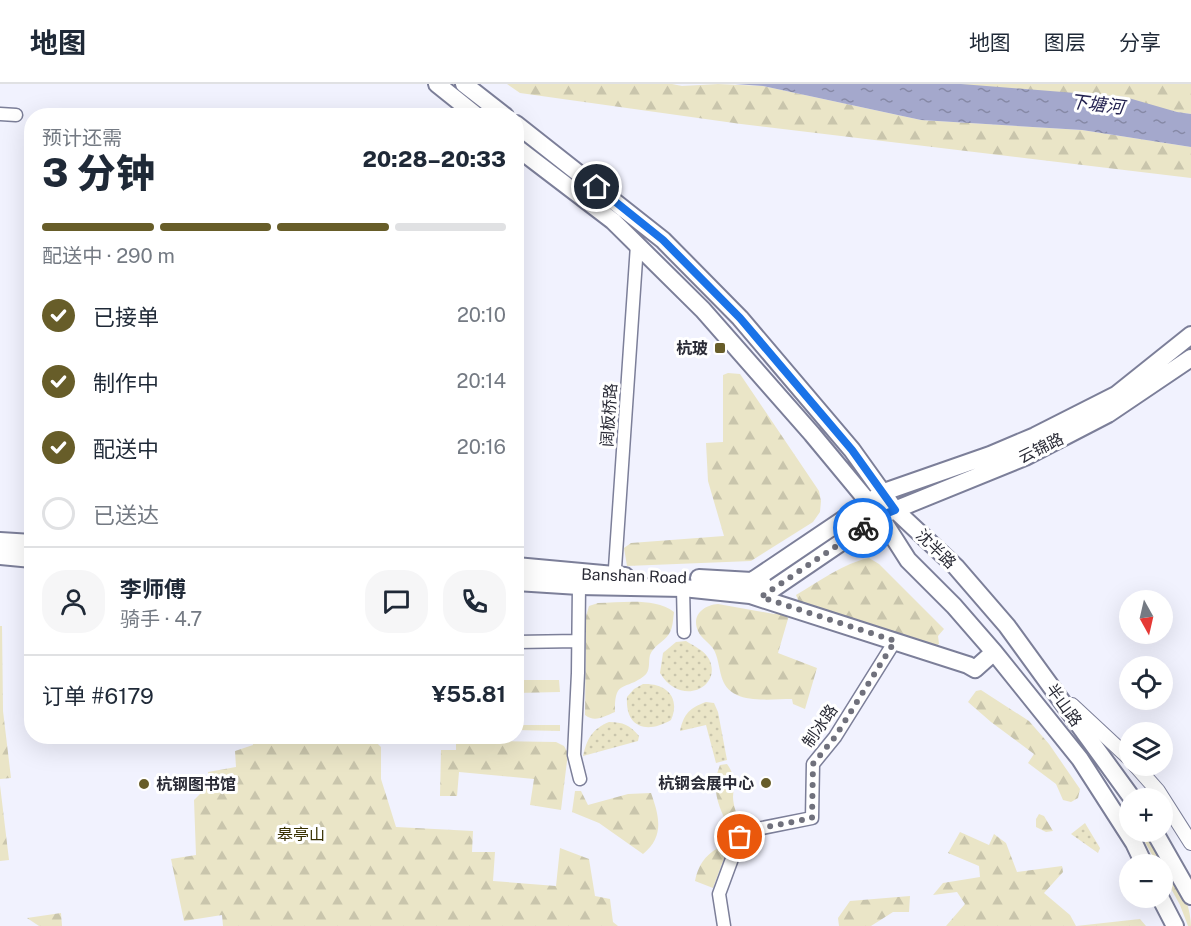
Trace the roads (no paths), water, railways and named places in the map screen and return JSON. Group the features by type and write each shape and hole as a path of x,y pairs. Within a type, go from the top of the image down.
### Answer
{"main road":[{"path":"437,84 467,108"},
{"path":"464,84 495,108"},
{"name":"沈半路","path":"524,130 590,181 670,248 740,318 852,450 884,492 888,513 908,560 954,606 994,652"},
{"name":"沈半路","path":"524,153 598,209 704,310 868,502 888,513 956,567 1007,626 1044,677"},
{"name":"云锦路","path":"884,492 990,455 1045,431 1116,395 1191,335"},
{"name":"云锦路","path":"888,513 1025,457 1098,420 1191,358"},
{"path":"754,591 884,492"},
{"path":"754,591 776,587 888,513"},
{"path":"0,541 24,542"},
{"path":"0,556 24,558"},
{"name":"Banshan Road","path":"524,567 614,581 683,588 754,591"},
{"name":"Banshan Road","path":"524,583 579,586 614,581 754,591 895,641 968,664 975,669 994,652"},
{"name":"半山路","path":"994,652 1080,759 1139,854"},
{"name":"半山路","path":"1044,677 1125,788"},
{"path":"1160,842 1191,896"},
{"path":"1165,908 1174,926"}],"street":[{"path":"0,114 16,115"},
{"name":"阔板桥路","path":"614,581 637,245"},
{"path":"579,586 574,755 580,779"},
{"path":"683,588 684,632"},
{"path":"524,642 578,641"},
{"name":"制冰路","path":"724,926 719,894 740,837 752,830 812,818 813,764 835,737 895,641"},
{"name":"半山路","path":"1044,677 1088,722 1119,749"},
{"path":"1145,776 1158,791 1191,843"}],"water":[{"name":"下塘河","path":"735,84 961,84 1125,97 1191,114 1191,147 1082,130 921,120 763,86"}],"place":[{"name":"杭玻","path":"720,348"},
{"name":"杭钢会展中心","path":"766,783"},
{"name":"杭钢图书馆","path":"144,784"}],"park label":[{"name":"皋亭山","path":"301,834"}]}
